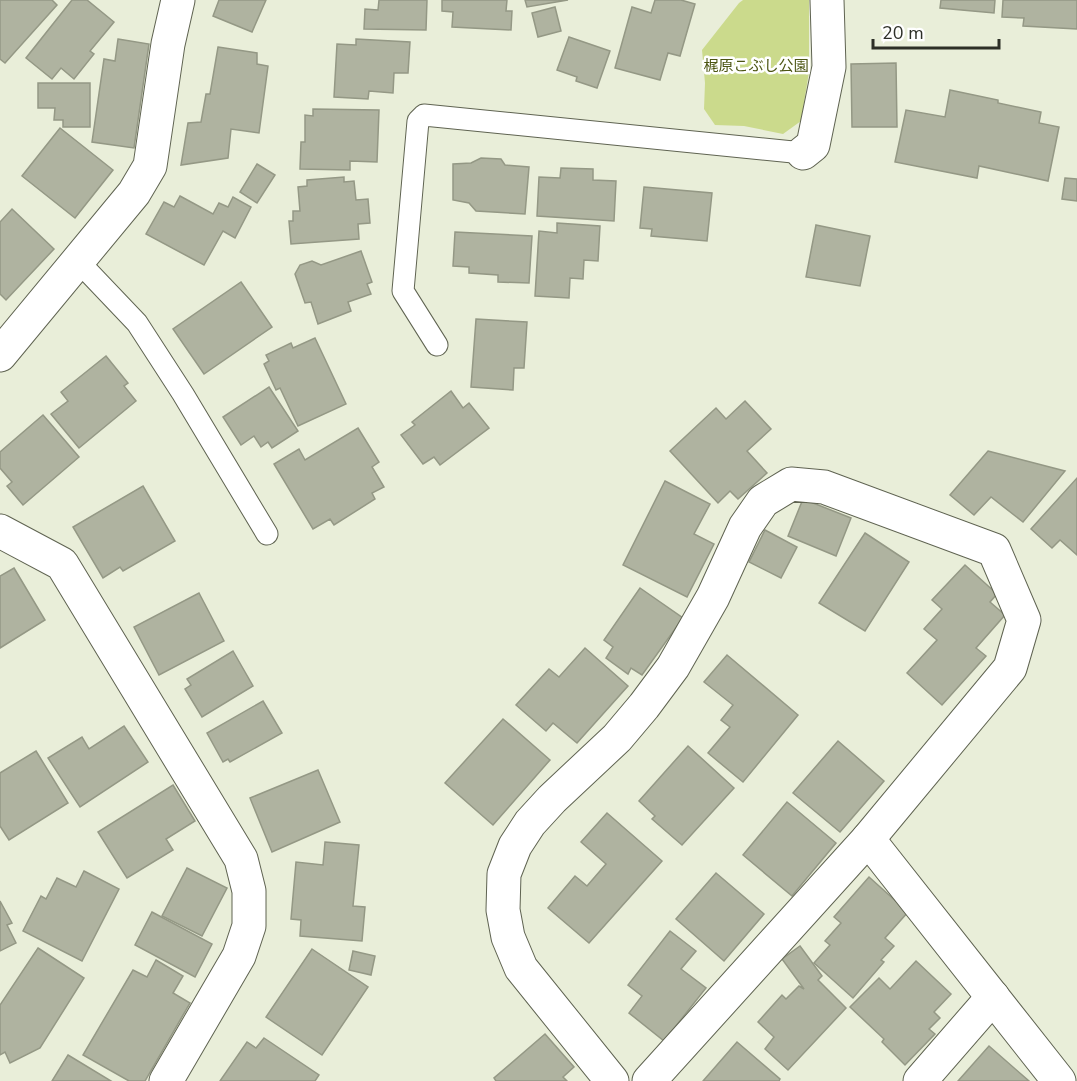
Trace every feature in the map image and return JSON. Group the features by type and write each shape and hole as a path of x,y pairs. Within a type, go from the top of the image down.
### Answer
{"street":[{"path":"0,355 134,193 150,166 168,44 178,0"},
{"path":"803,153 813,145 829,67 827,0"},
{"path":"612,1081 521,968 508,937 503,910 504,874 515,846 530,823 617,738 673,667 713,597 745,527 763,501 792,484 824,487 994,550 1024,620 1010,668 868,838 649,1081"},
{"path":"0,531 62,564 241,859 249,891 249,926 239,956 166,1081"},
{"path":"868,838 1059,1081"},
{"path":"920,1081 993,997"}],"lane":[{"path":"436,345 403,291 418,121 424,115 803,153"},
{"path":"78,261 137,323 183,394 267,534"}],"green space":[{"name":"梶原こぶし公園","path":"743,0 809,0 809,72 801,121 783,134 744,126 715,125 704,109 705,83 702,50"}],"building":[{"path":"0,0 52,0 57,5 5,63 0,59"},
{"path":"72,0 87,0 114,22 90,51 94,54 74,79 61,68 52,79 26,58"},
{"path":"219,0 266,0 252,32 213,16"},
{"path":"379,0 427,0 426,30 364,29 365,9 378,10"},
{"path":"442,0 507,0 506,11 512,11 511,30 452,27 453,12 442,11"},
{"path":"525,0 568,0 527,7"},
{"path":"655,0 681,0 695,4 680,56 668,53 660,80 615,68 632,7 651,13"},
{"path":"941,0 995,0 994,13 940,8"},
{"path":"1003,0 1077,0 1077,29 1023,26 1024,18 1002,17"},
{"path":"555,7 561,31 538,37 532,13"},
{"path":"569,37 610,51 597,88 576,81 577,77 557,70"},
{"path":"118,39 149,44 134,148 92,142 104,59 115,61"},
{"path":"356,39 410,42 408,73 394,73 393,93 369,91 368,99 334,97 337,44 356,45"},
{"path":"218,47 257,53 257,64 268,66 259,133 231,129 228,158 181,165 188,123 201,122 206,94 210,94"},
{"path":"896,63 897,127 852,127 851,64"},
{"path":"38,83 90,83 90,127 63,127 63,120 54,120 55,108 38,108"},
{"path":"950,90 1041,112 1039,123 1059,127 1048,181 979,166 977,178 895,162 906,110 945,117"},
{"path":"313,109 379,110 377,162 350,161 350,170 300,169 301,142 305,142 305,115 313,116"},
{"path":"60,128 113,170 75,218 22,176"},
{"path":"481,158 501,159 505,165 529,167 525,214 476,211 469,203 453,200 453,164 471,163"},
{"path":"257,164 275,175 257,203 240,192"},
{"path":"561,168 593,169 593,180 616,181 614,221 537,216 539,177 560,178"},
{"path":"344,177 344,182 354,181 356,200 368,199 370,223 358,224 359,239 291,244 289,221 293,221 293,211 300,211 298,187 307,186 307,180"},
{"path":"1065,178 1077,179 1077,201 1062,199"},
{"path":"644,187 712,193 707,241 651,236 652,229 640,228"},
{"path":"180,196 213,214 219,203 228,207 233,197 251,207 235,238 223,231 204,265 146,234 164,202 174,207"},
{"path":"12,209 54,249 6,300 0,294 0,222"},
{"path":"557,223 600,226 598,261 584,260 583,279 570,278 569,298 535,296 539,231 557,233"},
{"path":"816,225 870,236 860,286 806,277"},
{"path":"455,232 532,236 529,283 498,282 498,275 469,273 469,267 453,266"},
{"path":"361,251 372,282 367,284 371,294 348,302 351,311 318,324 311,302 305,303 295,274 300,265 312,261 321,265"},
{"path":"241,282 272,327 204,374 173,329"},
{"path":"476,319 527,322 524,368 514,368 513,390 471,387"},
{"path":"315,338 346,404 298,426 280,388 276,390 264,364 269,361 266,355 291,343 293,348"},
{"path":"106,356 128,383 124,386 136,401 79,448 51,414 68,401 61,392"},
{"path":"269,387 298,431 272,448 268,442 261,447 254,436 241,445 223,417"},
{"path":"451,391 463,408 469,403 489,428 440,465 434,457 423,464 401,435 415,425 412,422"},
{"path":"745,401 771,429 747,451 767,473 738,499 730,491 718,503 670,451 716,408 726,419"},
{"path":"43,415 79,457 23,505 7,486 12,482 0,468 0,452"},
{"path":"358,428 379,462 372,467 384,487 372,493 375,499 334,525 330,519 313,529 274,464 299,449 305,460"},
{"path":"988,451 1065,471 1023,522 991,497 974,515 950,495"},
{"path":"1077,478 1077,555 1060,540 1052,548 1031,529"},
{"path":"665,481 710,504 694,534 714,544 687,597 623,565"},
{"path":"143,486 175,541 123,571 120,567 103,578 73,527"},
{"path":"803,499 851,518 836,556 788,536"},
{"path":"765,530 797,547 781,578 749,562"},
{"path":"865,533 909,562 865,631 819,603"},
{"path":"965,565 997,594 990,602 1005,615 976,648 986,656 942,705 907,673 937,640 924,629 942,609 932,600"},
{"path":"14,568 45,620 0,648 0,576"},
{"path":"640,588 683,618 642,675 631,668 628,674 606,658 613,647 604,640"},
{"path":"199,593 224,641 159,675 134,627"},
{"path":"585,648 628,686 577,743 553,723 546,731 516,705 549,669 559,677"},
{"path":"233,651 253,686 202,717 185,689 191,685 187,679"},
{"path":"727,655 798,715 743,782 708,753 730,727 721,720 733,705 704,682"},
{"path":"263,701 282,733 230,762 228,759 223,762 207,733"},
{"path":"503,719 550,760 493,825 445,783"},
{"path":"124,726 148,762 80,807 48,758 82,737 89,749"},
{"path":"838,741 884,781 840,832 793,793"},
{"path":"688,746 734,788 682,845 652,819 655,816 639,801"},
{"path":"36,751 68,803 9,840 0,826 0,773"},
{"path":"318,770 340,822 272,852 250,798"},
{"path":"173,785 195,821 166,839 173,850 127,878 98,832"},
{"path":"787,802 836,843 792,896 743,855"},
{"path":"607,813 662,861 589,943 548,908 575,876 587,886 606,864 581,842"},
{"path":"325,842 359,845 353,906 365,907 362,941 300,936 301,920 291,919 296,862 323,865"},
{"path":"187,868 227,888 202,936 162,916"},
{"path":"84,871 119,889 82,961 23,931 41,896 46,899 57,878 76,887"},
{"path":"716,873 764,914 724,961 676,919"},
{"path":"869,877 908,912 885,938 894,946 881,960 884,962 853,998 814,963 830,945 825,941 841,923 834,917"},
{"path":"0,901 12,923 7,925 16,943 0,951"},
{"path":"152,912 212,944 195,977 135,945"},
{"path":"670,931 696,951 681,969 706,988 664,1041 629,1013 642,996 628,985"},
{"path":"800,946 822,976 818,980 846,1008 788,1070 765,1049 774,1037 758,1022 782,995 786,999 799,986 804,989 782,959"},
{"path":"38,948 84,978 40,1048 10,1063 5,1052 0,1055 0,1005"},
{"path":"312,949 368,987 322,1055 266,1017"},
{"path":"353,951 375,956 371,975 349,970"},
{"path":"156,960 183,976 173,993 190,1003 145,1081 129,1081 83,1055 133,970 147,977"},
{"path":"916,961 951,994 934,1012 940,1018 929,1029 935,1034 905,1065 882,1042 884,1039 850,1007 879,978 890,989"},
{"path":"545,1034 574,1067 563,1077 567,1081 496,1081 494,1078"},
{"path":"264,1038 319,1075 315,1081 220,1081 247,1042 256,1048"},
{"path":"737,1042 780,1079 779,1081 703,1081"},
{"path":"989,1046 1029,1081 958,1081"},
{"path":"68,1055 111,1081 52,1081"}]}
